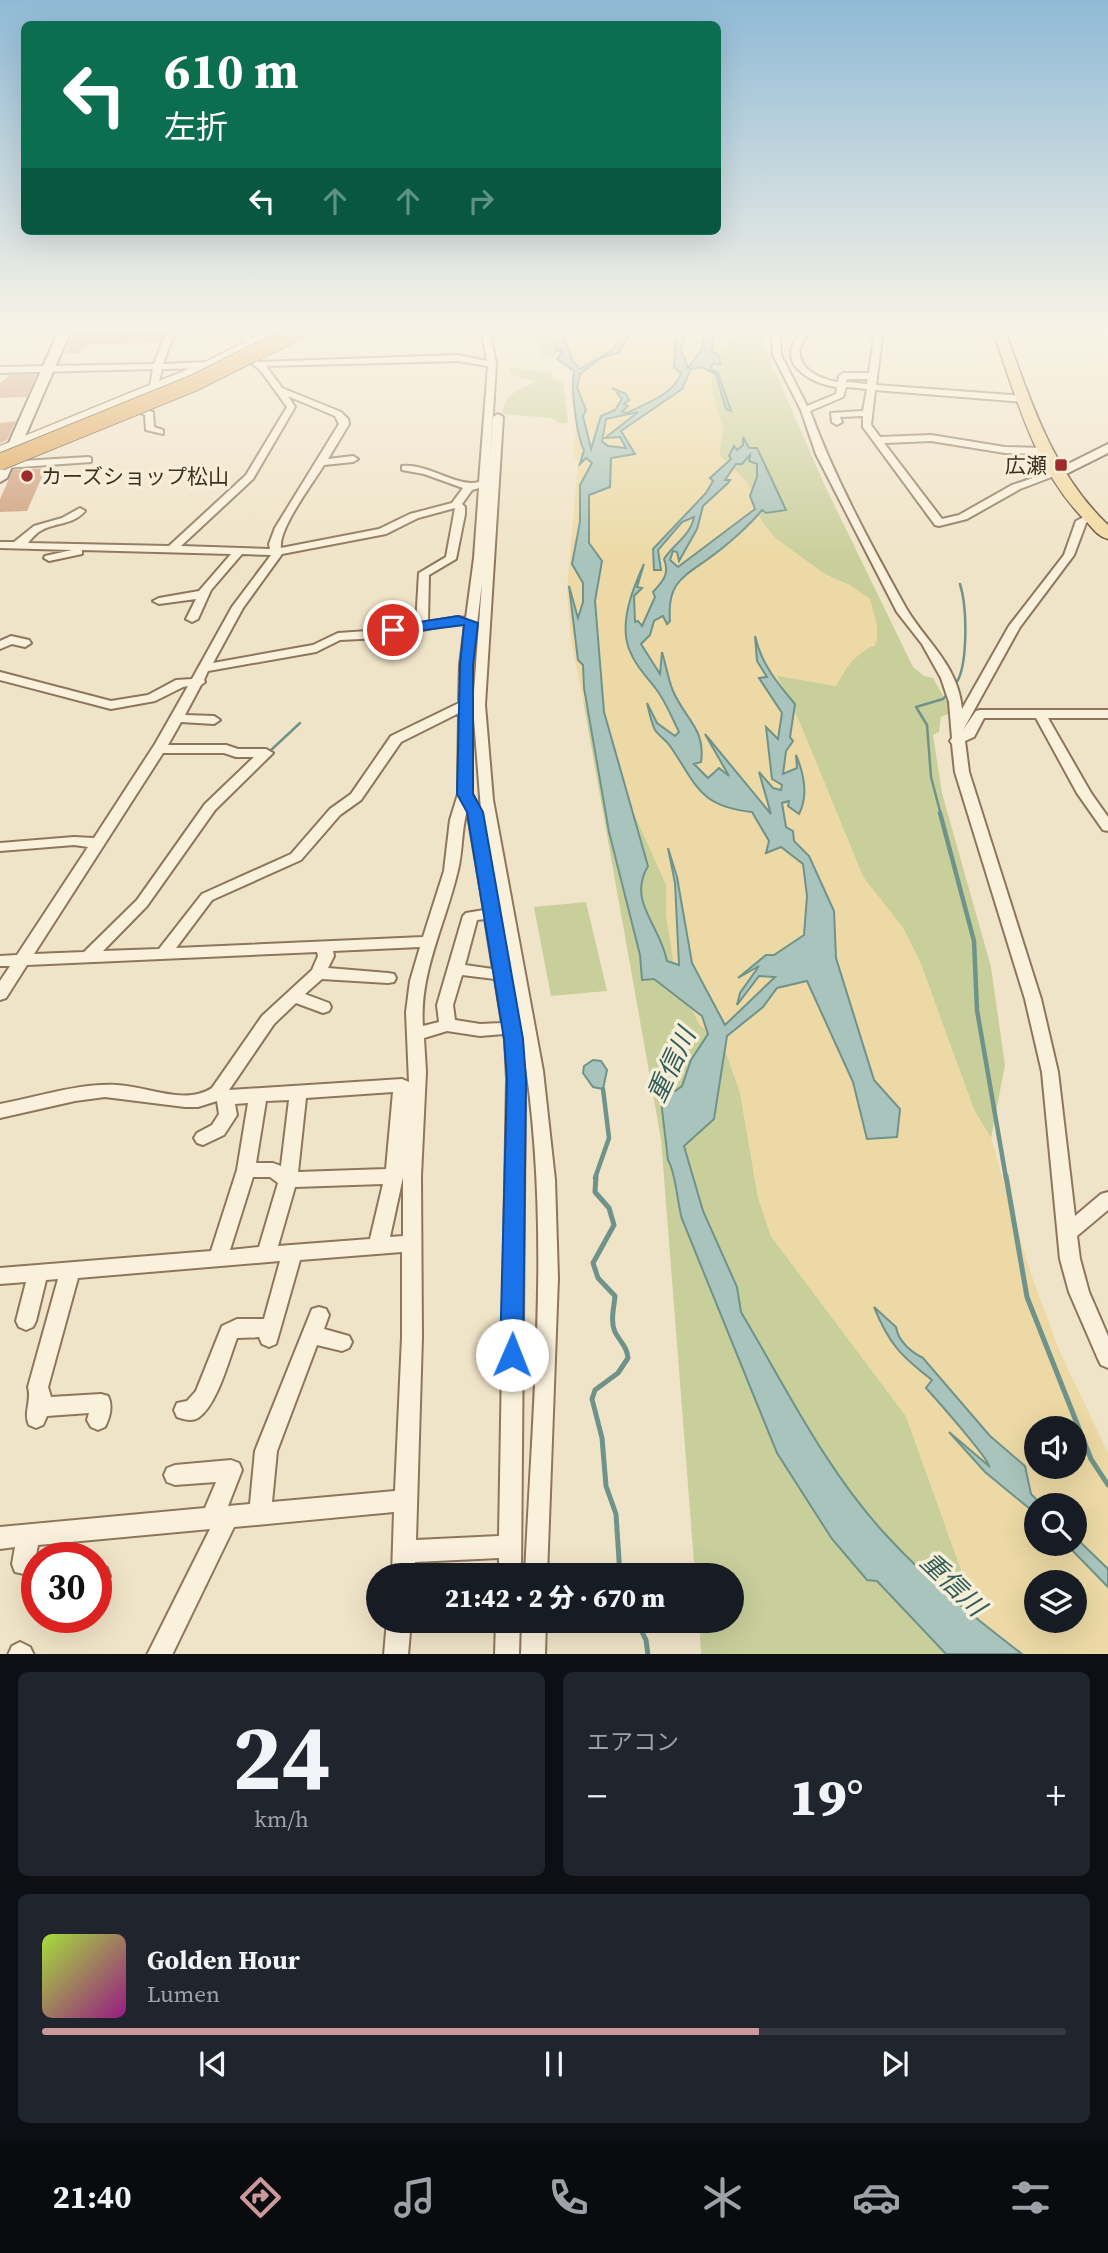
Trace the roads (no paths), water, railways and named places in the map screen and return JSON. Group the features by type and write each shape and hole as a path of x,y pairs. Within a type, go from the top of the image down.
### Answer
{"highway":[{"path":"1,460 126,405"},
{"path":"1,460 138,405"}],"main road":[{"path":"0,478 1,460 17,444 33,405"},
{"path":"1026,405 1045,451 1058,473 1088,518 1108,534"},
{"path":"1058,473 1108,448"}],"street":[{"path":"17,444 110,405"},
{"path":"1,460 153,405"},
{"path":"174,547 250,477 290,405"},
{"path":"277,552 274,544 281,528 344,425 344,419 314,405"},
{"path":"489,405 465,705 465,794 475,812 512,1028 516,1079 510,1563"},
{"path":"498,405 480,682 482,766 535,1071 546,1180 548,1278 536,1563"},
{"path":"803,405 821,454 904,612 920,631 948,680 956,704 956,736 962,772 1033,999 1050,1072 1066,1234 1079,1292 1108,1359"},
{"path":"805,410 816,405"},
{"path":"828,405 848,414"},
{"path":"869,405 866,425 939,523 963,517 1016,486 1058,473"},
{"path":"141,410 150,414 149,428 160,432"},
{"path":"837,422 834,415 868,413"},
{"path":"878,440 931,438 1005,450 1045,451"},
{"path":"321,462 353,459"},
{"path":"1,460 88,460"},
{"path":"405,468 426,471 469,487 484,484"},
{"path":"0,545 304,551 364,541 414,516 456,505 469,487"},
{"path":"422,626 424,573 451,559 460,514 460,507 456,505"},
{"path":"17,545 27,541 36,529 71,518 80,511"},
{"path":"956,736 1015,626 1069,555 1080,521 1088,518"},
{"path":"49,558 94,546"},
{"path":"192,619 204,594 239,551"},
{"path":"0,993 159,749 207,668 238,607 277,552"},
{"path":"159,601 204,594"},
{"path":"207,668 316,648 338,638 458,620 471,623"},
{"path":"0,645 11,640 25,643"},
{"path":"0,676 111,705 151,698 180,683 199,681"},
{"path":"163,954 207,897 296,857 335,812 356,797 396,739 465,705"},
{"path":"956,736 969,734 980,714 1108,712"},
{"path":"1040,714 1084,793 1108,827"},
{"path":"176,718 214,720"},
{"path":"88,958 148,896 210,807 266,753 159,749"},
{"path":"403,1563 407,1500 412,1176 418,1072 418,981 451,871 457,820 465,794 482,766"},
{"path":"0,847 74,841 97,843"},
{"path":"447,1025 444,1005 471,916 492,914"},
{"path":"0,961 429,942"},
{"path":"203,1138 225,1123 228,1115 222,1095 268,1020 318,973 326,957 324,947"},
{"path":"454,969 502,975"},
{"path":"318,973 388,978"},
{"path":"293,996 323,1007"},
{"path":"416,1034 447,1025 480,1030 512,1028"},
{"path":"0,1111 110,1091 193,1102 222,1095 258,1096 402,1085 394,1176 378,1246"},
{"path":"266,1255 288,1180 298,1093"},
{"path":"218,1259 246,1170 258,1096"},
{"path":"246,1170 273,1170 288,1180 394,1176"},
{"path":"1066,1234 1108,1199"},
{"path":"0,1276 412,1243"},
{"path":"184,1410 192,1411 204,1397 229,1332 237,1328 270,1333 292,1252"},
{"path":"70,1271 40,1354 37,1412 101,1403 99,1420"},
{"path":"26,1321 38,1273"},
{"path":"260,1515 266,1451 319,1315"},
{"path":"311,1335 342,1342"},
{"path":"159,1654 219,1519 232,1470 175,1475"},
{"path":"0,1538 407,1500"},
{"path":"28,1542 29,1536"},
{"path":"409,1563 510,1546"},
{"path":"396,1654 398,1633"},
{"path":"506,1654 507,1633"},
{"path":"533,1654 534,1633"}],"water":[{"path":"574,405 584,405 586,410 583,416 591,449 601,416 615,410 618,405 628,406 622,412 626,413 643,405 658,405 621,431 635,454 611,458 610,487 589,495 589,543 602,561 595,601 604,712 648,866 642,879 641,891 647,913 667,961 679,965 675,883 668,848 677,877 692,963 725,1025 775,977 759,976 737,1005 740,993 759,966 738,978 766,955 774,955 804,935 807,896 803,864 781,847 766,853 769,841 752,812 720,805 709,799 655,730 647,703 657,723 675,736 679,732 663,699 634,660 626,639 626,617 644,564 637,587 642,588 634,596 635,622 638,621 642,626 655,597 653,592 666,573 664,559 689,530 694,517 682,522 658,550 661,570 654,570 653,549 706,493 713,481 710,478 731,459 729,456 734,446 737,450 743,445 743,437 749,448 757,448 786,510 766,513 762,510 715,554 683,577 671,598 670,621 667,624 663,616 654,621 650,635 641,644 660,674 662,652 673,691 698,732 701,762 694,764 708,778 719,768 729,776 705,734 771,814 759,772 773,788 781,790 782,785 772,779 766,727 778,739 782,713 759,678 767,677 757,661 755,636 766,664 795,704 790,737 793,741 786,751 783,774 797,768 796,755 805,792 799,814 788,806 789,801 782,803 786,827 793,831 794,841 809,856 834,911 836,958 874,1080 900,1109 897,1137 867,1139 853,1082 807,981 777,988 763,1007 727,1036 714,1119 684,1146 703,1211 737,1287 741,1312 826,1456 864,1510 886,1535 934,1583 1022,1654 946,1654 877,1581 867,1580 832,1539 777,1453 682,1219 668,1160 660,1092 666,1093 669,1088 675,1091 682,1086 691,1060 708,1034 702,1016 654,979 642,980 640,955 609,832 584,688 583,665 578,660 569,586 578,618 583,602 583,583 572,564 580,522 580,485 592,463 586,458 580,464 584,450","holes":["638,412 605,438 620,437 626,448 608,446 602,441 606,419","750,455 749,461 757,464 757,477 750,496 755,509 678,567 670,560 673,551 677,552 679,561 697,529 703,506 728,483 730,480 725,480 736,464 742,464"]},
{"path":"593,1060 601,1061 607,1070 603,1089 593,1087 583,1073 584,1066"},
{"path":"874,1307 896,1327 906,1346 923,1358 990,1436 1024,1465 1024,1479 1028,1479 1031,1493 1024,1493 1024,1504 985,1472 949,1432 989,1466 926,1388 932,1380 904,1356 885,1331"},
{"path":"1087,1549 1108,1569 1108,1587 1078,1556 1087,1556"}],"waterway":[{"path":"954,686 962,666 965,637 960,584"},
{"path":"941,815 931,777 927,725 916,707 943,699 949,692"},
{"path":"270,751 300,723"},
{"path":"940,813 974,941 977,1010 1006,1178"},
{"path":"595,1178 609,1138 603,1089"},
{"path":"596,1176 595,1192 609,1208 614,1225 593,1263 598,1278 615,1296 614,1328 628,1358 618,1373 595,1390 592,1399 602,1438 606,1486 616,1514 619,1563"},
{"path":"1006,1176 1027,1297 1091,1459 1108,1485"},
{"path":"642,1633 648,1654"}],"place":[{"name":"広瀬","path":"1061,465"},
{"name":"カーズショップ松山","path":"27,476"}],"water label":[{"name":"重信川","path":"671,1065"},
{"name":"重信川","path":"953,1584"}]}
